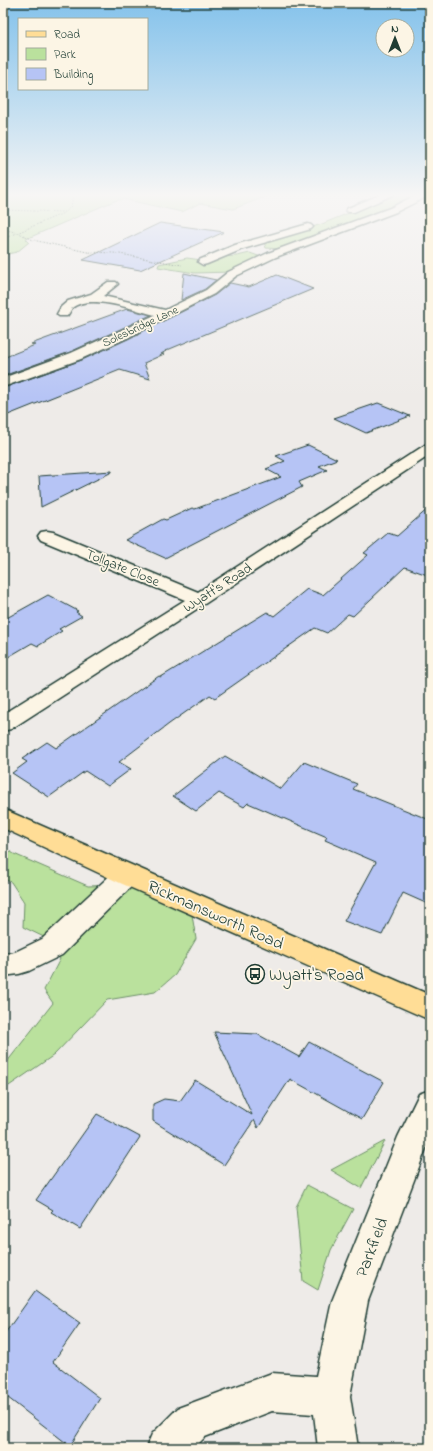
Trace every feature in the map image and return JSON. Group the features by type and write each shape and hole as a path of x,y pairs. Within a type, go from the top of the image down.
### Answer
{"main road":[{"name":"Rickmansworth Road","path":"3,818 126,875 430,1008"}],"street":[{"name":"Solesbridge Lane","path":"3,383 76,356 167,314 210,292 232,274 258,262"},
{"path":"63,314 65,307 72,303 93,297 112,284"},
{"path":"93,297 167,314"},
{"name":"Wyatt's Road","path":"3,724 427,453"},
{"name":"Tollgate Close","path":"47,536 200,599"},
{"path":"3,965 19,963 52,947 126,875"},
{"name":"Parkfield","path":"338,1448 331,1396 350,1301 414,1137 430,1104"},
{"path":"166,1448 192,1422 272,1392 331,1396"}],"path":[{"path":"163,262 232,274"}],"green space":[{"path":"170,262 252,262 231,272 195,273 158,267 159,264"},
{"path":"3,847 14,854 88,886 125,885 192,915 196,939 175,975 155,992 107,1000 54,1055 3,1090 3,1067 53,1003 44,990 60,959 48,939 23,927 24,902 11,882 3,879"},
{"path":"385,1141 361,1188 331,1170"},
{"path":"307,1185 353,1209 331,1250 318,1290 303,1281 296,1207"}],"building":[{"path":"93,262 158,262 140,270"},
{"path":"184,273 216,280 205,289 181,300"},
{"path":"277,275 313,289 165,351 161,354 164,354 144,363 150,379 120,370 3,417 3,388 82,360 128,339 215,295 230,283 249,287"},
{"path":"127,309 151,315 70,352 3,376 3,358 35,345 31,344"},
{"path":"378,403 410,416 366,433 334,418"},
{"path":"308,445 337,459 319,466 327,470 299,482 302,487 165,558 125,540 163,519 166,520 192,508 195,509 281,477 266,469 285,461 276,456"},
{"path":"112,472 41,507 39,476"},
{"path":"430,507 430,576 405,567 353,616 348,614 327,633 315,628 215,698 210,695 169,724 119,762 131,769 108,786 85,771 49,797 12,773 27,762 22,759 47,742 56,748 159,676 161,677 267,612 274,616 307,589 323,595 368,555 364,553 388,533 397,536"},
{"path":"48,595 78,611 76,612 82,616 59,629 62,631 38,646 32,643 3,660 3,620"},
{"path":"225,756 281,789 304,762 357,784 353,789 430,820 430,905 403,893 382,935 344,921 376,862 325,840 327,837 248,803 244,807 219,793 196,811 173,796"},
{"path":"214,1032 257,1034 299,1057 309,1042 384,1082 362,1119 290,1079 258,1128 254,1120 224,1165 153,1121 153,1104 164,1099 180,1101 195,1080 252,1115"},
{"path":"97,1114 140,1137 80,1229 51,1212 53,1210 36,1200"},
{"path":"35,1291 80,1323 53,1362 100,1398 70,1446 3,1394 3,1336"}],"place":[{"name":"Wyatt's Road","path":"255,974"}]}
